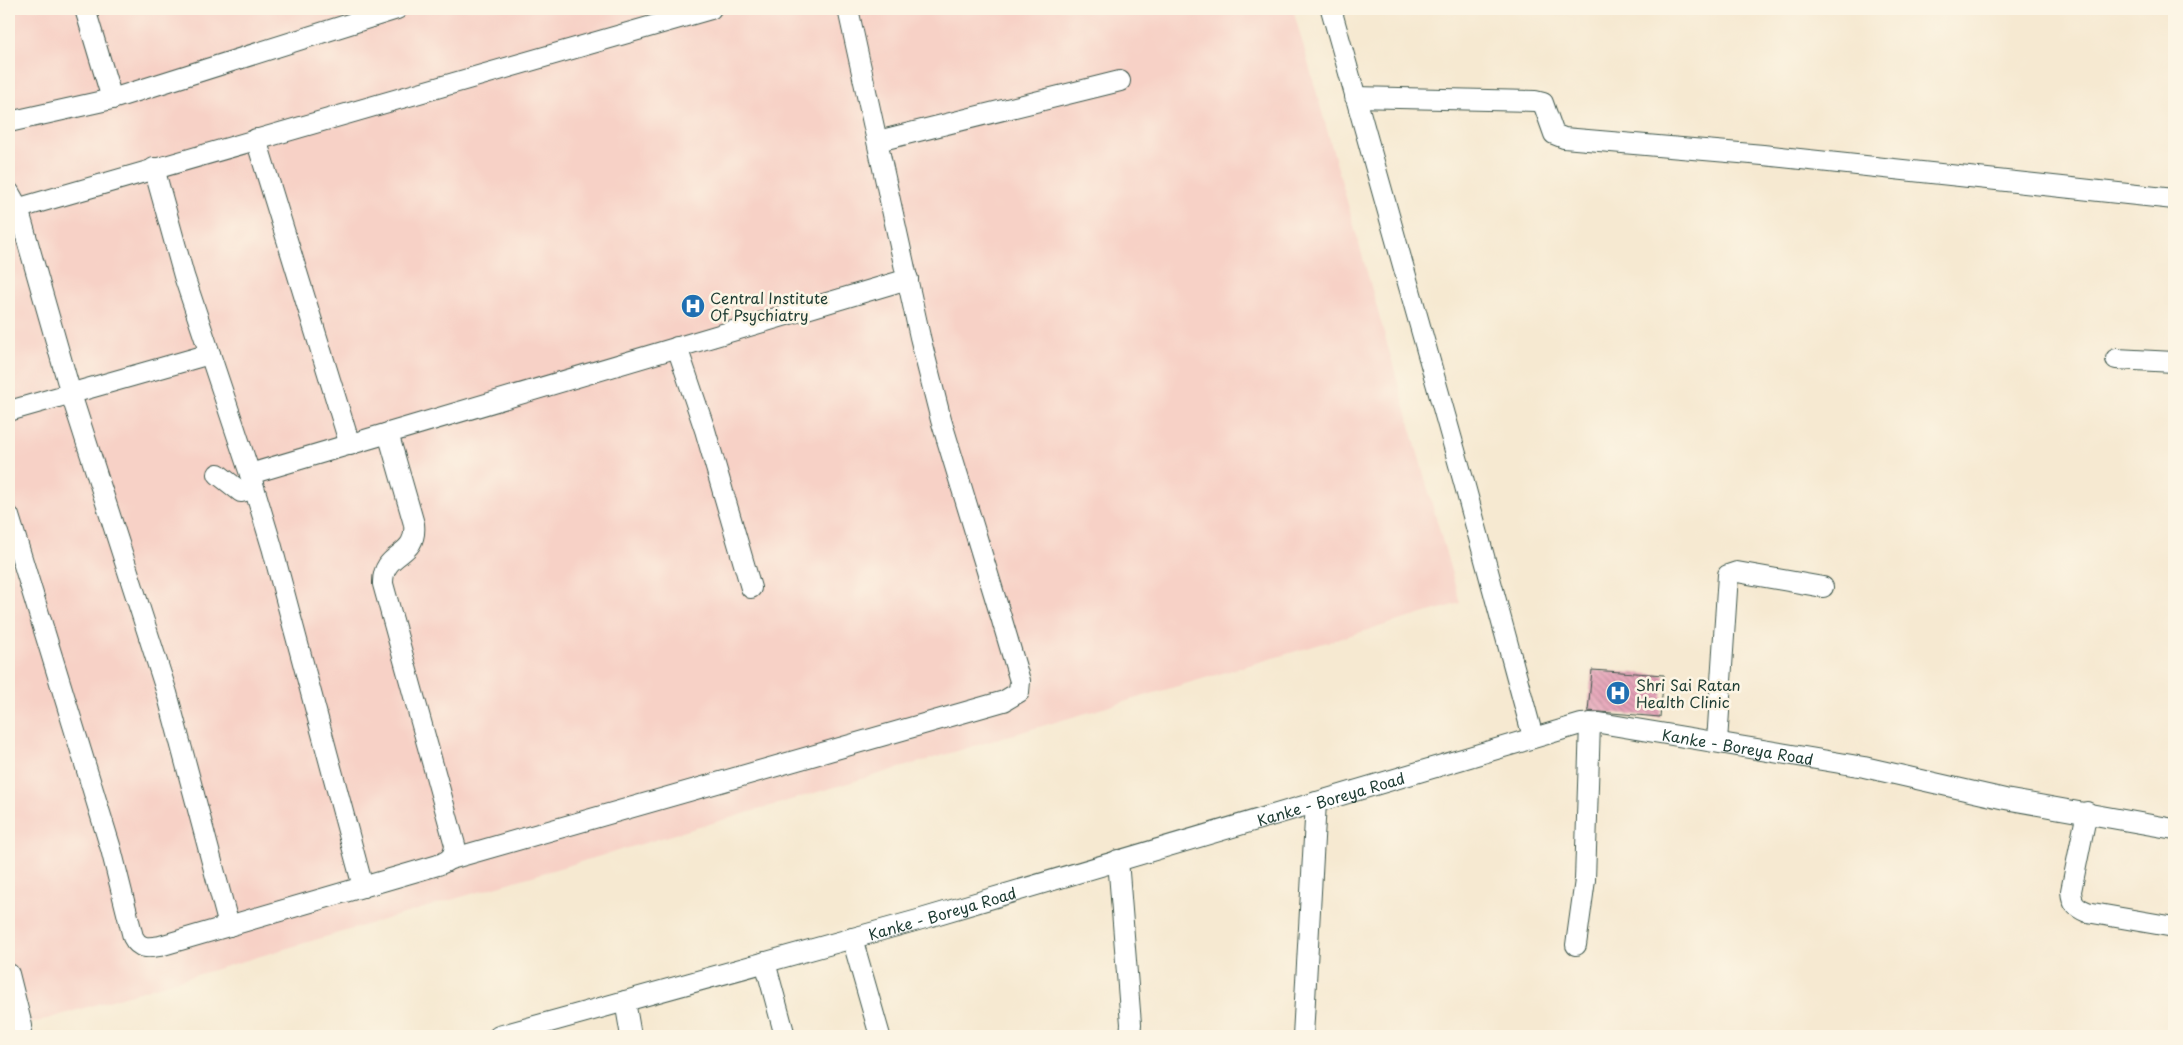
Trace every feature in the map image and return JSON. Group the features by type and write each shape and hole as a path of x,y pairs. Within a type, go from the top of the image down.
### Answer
{"street":[{"path":"85,9 112,100"},
{"path":"9,122 112,100 397,9"},
{"path":"229,926 167,693 12,204 154,168 511,68 711,9"},
{"path":"9,516 110,849 133,938 136,944 150,948 438,865 450,858 1004,701 1019,692 1020,681 940,420 848,9"},
{"path":"1331,9 1533,737"},
{"path":"878,141 1120,81"},
{"path":"1355,98 1535,100 1544,103 1554,134 1564,138 1763,155 2174,199"},
{"path":"256,139 350,444"},
{"path":"154,168 184,276 272,547 363,887"},
{"path":"218,474 241,492 252,482 350,444 908,278"},
{"path":"677,347 705,430 751,588"},
{"path":"9,411 210,354"},
{"path":"2116,359 2174,362"},
{"path":"388,433 414,524 415,534 410,546 384,569 383,584 455,845 454,853 450,858"},
{"path":"1717,742 1726,580 1728,575 1737,572 1823,587"},
{"path":"1576,945 1585,880 1590,723"},
{"name":"Kanke - Boreya Road","path":"499,1036 852,938 1581,724 1590,723 1717,742 1864,767 2005,799 2087,812 2174,829"},
{"path":"1303,1036 1316,802"},
{"path":"2087,812 2071,891 2072,902 2077,908 2087,912 2174,927"},
{"path":"1118,860 1131,1024 1130,1036"},
{"path":"852,938 880,1036"},
{"path":"765,962 784,1036"},
{"path":"9,974 22,1026"},
{"path":"625,1001 630,1036"}],"shaded area":[{"name":"Central Institute Of Psychiatry","path":"9,9 1293,9 1460,603 23,1026 25,1036 9,1036"}],"building":[{"path":"1592,670 1664,675 1660,717 1588,711"}],"place":[{"name":"Central Institute Of Psychiatry","path":"693,306"},
{"name":"Shri Sai Ratan Health Clinic","path":"1618,693"}]}
